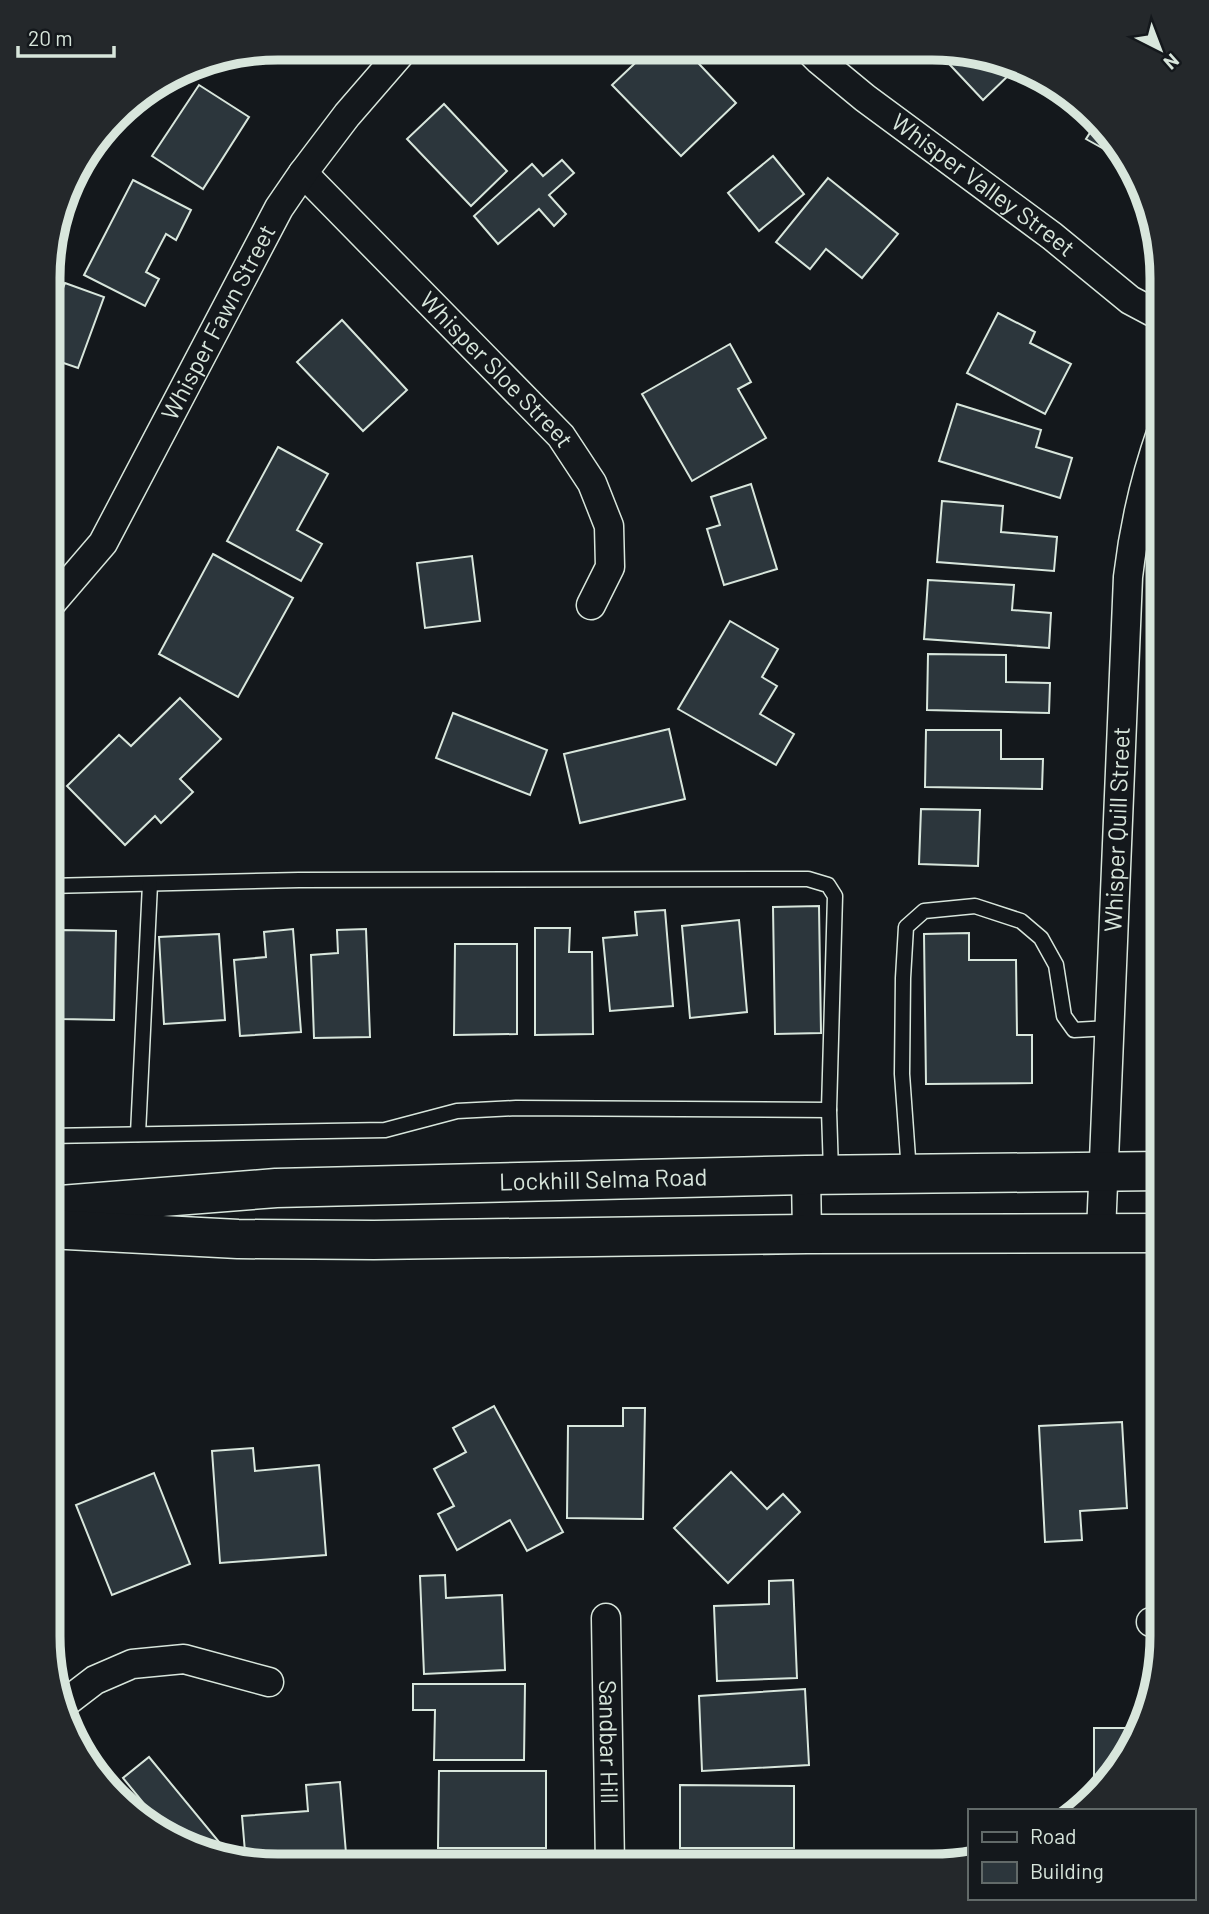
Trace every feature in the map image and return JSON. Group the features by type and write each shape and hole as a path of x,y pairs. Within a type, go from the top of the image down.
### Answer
{"main road":[{"name":"Lockhill Selma Road","path":"59,1205 276,1188 909,1173 1149,1171"},
{"path":"59,1230 239,1239 374,1240 1149,1233"}],"street":[{"name":"Whisper Valley Street","path":"818,59 865,98 1052,236 1130,300 1150,311"},
{"name":"Whisper Fawn Street","path":"59,594 103,543 279,208 347,116 395,60"},
{"name":"Whisper Sloe Street","path":"303,173 561,436 592,482 609,526 610,567 591,606"},
{"name":"Whisper Quill Street","path":"1101,1233 1128,577 1133,532 1150,465"},
{"path":"807,1234 818,1175"},
{"name":"Sandbar Hill","path":"606,1618 610,1854"},
{"path":"69,1700 95,1680 132,1664 184,1659 269,1682"}],"lane":[{"path":"59,886 299,880 808,879 828,885 835,896 829,1110 818,1175"},
{"path":"138,1134 150,884"},
{"path":"909,1173 902,1074 903,978 906,928 924,911 975,906 1021,921 1041,938 1056,965 1064,1016 1074,1030 1109,1028"},
{"path":"59,1136 385,1130 457,1111 516,1108 829,1110"}],"building":[{"path":"639,59 695,59 736,103 681,156 612,85"},
{"path":"945,60 988,67 1010,74 983,100"},
{"path":"199,85 249,117 203,189 152,156"},
{"path":"444,104 507,171 471,206 407,139"},
{"path":"1092,130 1108,151 1086,139"},
{"path":"773,156 804,194 759,231 728,193"},
{"path":"562,160 574,173 549,195 566,214 554,226 539,209 498,244 474,216 532,164 543,176"},
{"path":"828,178 898,234 862,278 826,249 810,269 776,242"},
{"path":"133,180 191,210 176,240 166,234 146,272 159,279 145,306 84,275"},
{"path":"65,283 104,297 78,368 59,361 59,299"},
{"path":"998,313 1035,332 1030,343 1071,364 1045,414 967,373"},
{"path":"342,320 407,390 363,431 297,362"},
{"path":"730,344 751,382 738,389 766,438 692,481 642,394"},
{"path":"957,404 1041,430 1036,447 1072,458 1060,498 939,461"},
{"path":"278,447 328,474 297,530 322,544 301,581 227,541"},
{"path":"751,484 777,569 724,585 707,529 720,525 711,497"},
{"path":"942,501 1003,506 1001,532 1057,537 1054,571 937,562"},
{"path":"213,554 293,598 238,697 159,654"},
{"path":"472,556 480,621 425,628 417,563"},
{"path":"928,580 1014,585 1012,610 1051,613 1049,648 924,639"},
{"path":"730,621 778,649 762,677 777,686 760,714 794,734 776,765 678,709"},
{"path":"928,654 1006,655 1006,682 1050,683 1049,713 927,710"},
{"path":"180,698 221,739 180,779 193,792 161,823 155,816 125,845 67,786 119,735 131,746"},
{"path":"453,713 547,750 530,795 436,758"},
{"path":"669,729 685,799 580,823 564,754"},
{"path":"926,730 1001,730 1001,759 1043,759 1042,789 925,787"},
{"path":"921,809 980,810 978,866 919,864"},
{"path":"819,906 821,1033 775,1034 773,907"},
{"path":"665,910 673,1006 610,1011 603,938 637,935 635,912"},
{"path":"739,920 747,1012 690,1018 682,926"},
{"path":"535,928 570,928 569,952 592,952 593,1034 535,1035"},
{"path":"293,929 301,1032 240,1036 234,960 266,957 264,932"},
{"path":"366,929 370,1037 314,1038 311,955 338,953 337,930"},
{"path":"61,930 116,931 114,1020 60,1019"},
{"path":"969,933 969,960 1016,960 1017,1035 1032,1035 1032,1083 926,1084 924,934"},
{"path":"219,934 225,1020 164,1024 159,937"},
{"path":"455,944 517,944 517,1034 454,1035"},
{"path":"494,1406 563,1532 527,1551 510,1520 457,1550 438,1514 454,1506 434,1469 466,1452 453,1428"},
{"path":"623,1408 645,1408 643,1519 567,1518 568,1426 623,1426"},
{"path":"1122,1422 1127,1508 1080,1511 1082,1540 1045,1542 1039,1426"},
{"path":"253,1448 255,1471 319,1465 326,1555 220,1563 212,1451"},
{"path":"731,1472 767,1509 783,1494 800,1512 728,1583 674,1528"},
{"path":"154,1473 190,1564 112,1595 76,1505"},
{"path":"445,1575 446,1598 502,1595 505,1670 424,1674 420,1576"},
{"path":"793,1580 797,1678 717,1681 714,1606 769,1604 769,1581"},
{"path":"413,1684 525,1684 524,1760 434,1760 435,1710 413,1710"},
{"path":"805,1689 809,1765 702,1771 699,1696"},
{"path":"1094,1728 1129,1728 1113,1758 1094,1781"},
{"path":"149,1757 224,1848 194,1838 168,1825 143,1807 145,1805 123,1778"},
{"path":"439,1771 546,1771 546,1848 438,1848"},
{"path":"340,1782 346,1854 245,1852 242,1816 308,1811 306,1785"},
{"path":"680,1785 794,1786 794,1848 680,1848"}]}
